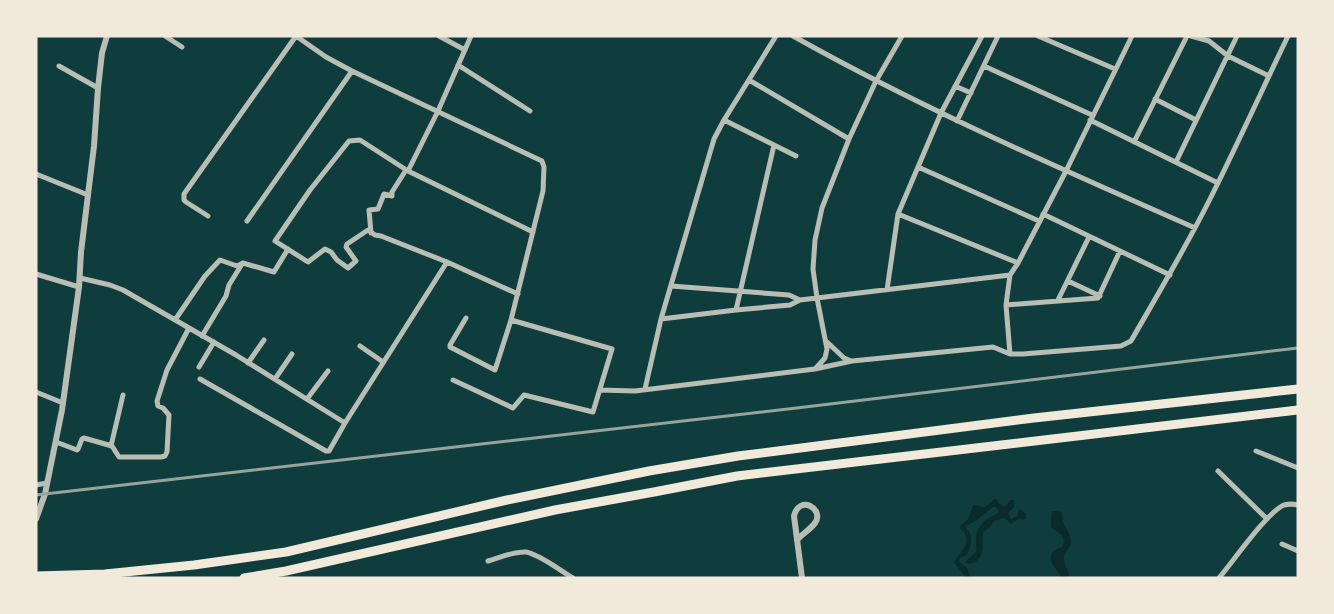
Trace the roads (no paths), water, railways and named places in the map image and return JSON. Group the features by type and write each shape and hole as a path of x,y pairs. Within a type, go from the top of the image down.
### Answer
{"highway":[{"path":"36,576 105,574 194,565 286,552 507,500 649,471 727,458 1034,418 1298,388"},
{"path":"244,578 555,510 737,476 1298,410"}],"street":[{"path":"36,519 47,483 63,404 80,278 102,53 107,36"},
{"path":"165,36 182,47"},
{"path":"208,216 186,202 184,194 296,36 352,72 542,161 543,191 518,294 496,369 450,346 466,318"},
{"path":"439,36 465,50"},
{"path":"371,233 369,210 378,209 384,194 392,196 392,192 407,170 438,111 471,36"},
{"path":"645,389 670,286 714,139 776,36"},
{"path":"793,36 957,121 1195,228"},
{"path":"806,44 810,36"},
{"path":"814,369 825,358 827,349 813,269 815,240 822,208 849,139 876,81 902,36"},
{"path":"887,290 898,214 941,113 982,36"},
{"path":"957,121 998,36"},
{"path":"1038,36 1115,69"},
{"path":"1010,354 1006,305 1010,275 1066,171 1132,36"},
{"path":"1134,142 1189,36 1209,42 1228,56 1269,76"},
{"path":"1176,162 1238,36"},
{"path":"600,390 645,389 814,369 852,361 993,347 1010,354 1121,346 1131,341 1195,228 1288,36"},
{"path":"458,64 530,111"},
{"path":"59,66 98,88"},
{"path":"984,66 1091,117 1134,142 1218,183"},
{"path":"247,221 352,72"},
{"path":"749,80 849,139"},
{"path":"955,86 971,93"},
{"path":"1155,99 1196,120"},
{"path":"724,120 796,156"},
{"path":"518,294 447,262 375,235 368,230 347,244 346,247 356,261 348,268 325,249 308,262 275,241 309,190 349,141 360,140 407,170 533,232"},
{"path":"736,310 774,145"},
{"path":"918,167 1039,221"},
{"path":"36,174 88,195"},
{"path":"898,214 1018,263"},
{"path":"1043,214 1170,275"},
{"path":"1058,300 1089,237"},
{"path":"175,320 205,276 220,260 237,266 243,263 274,272 288,249"},
{"path":"1006,305 1094,299 1100,296 1120,251"},
{"path":"200,379 328,452 447,262"},
{"path":"202,336 243,263"},
{"path":"36,274 79,287"},
{"path":"661,319 790,305 800,300 817,297 1010,275"},
{"path":"80,278 123,290 214,342 345,423"},
{"path":"1068,281 1100,296"},
{"path":"670,286 789,295 800,300"},
{"path":"453,380 513,408 524,395 592,413 612,350 511,320"},
{"path":"56,442 76,450 83,438 111,446 119,457 165,456 169,415 158,406 157,401 167,370 189,328"},
{"path":"248,363 264,340"},
{"path":"199,367 214,342"},
{"path":"827,342 844,358 852,361"},
{"path":"360,346 383,362"},
{"path":"275,379 292,354"},
{"path":"307,399 328,371"},
{"path":"36,392 63,404"},
{"path":"111,446 123,395"},
{"path":"1256,451 1298,468"},
{"path":"1218,471 1266,519"},
{"path":"36,485 47,483"},
{"path":"1219,578 1266,519 1285,504 1298,505"},
{"path":"797,540 817,520 817,512 808,505 800,506 795,512 797,540 802,578"},
{"path":"795,520 800,526 808,528 812,526"},
{"path":"1282,544 1298,551"},
{"path":"488,561 526,552 573,578"}],"water":[{"path":"995,499 1004,507 1010,500 1014,500 1014,507 1008,513 1010,518 1018,515 1020,509 1026,514 1026,518 1023,520 1020,518 1011,524 1005,518 994,521 983,532 981,556 969,564 965,562 976,552 977,532 987,519 999,511 993,507 966,526 971,537 971,544 967,555 960,558 959,562 967,568 971,578 966,578 954,562 967,542 960,526 968,519 973,506 985,507"},
{"path":"1052,511 1062,512 1070,537 1071,543 1064,559 1069,578 1061,578 1051,560 1052,552 1064,543 1061,535 1051,528"}],"railway":[{"path":"36,495 1298,348"}]}
